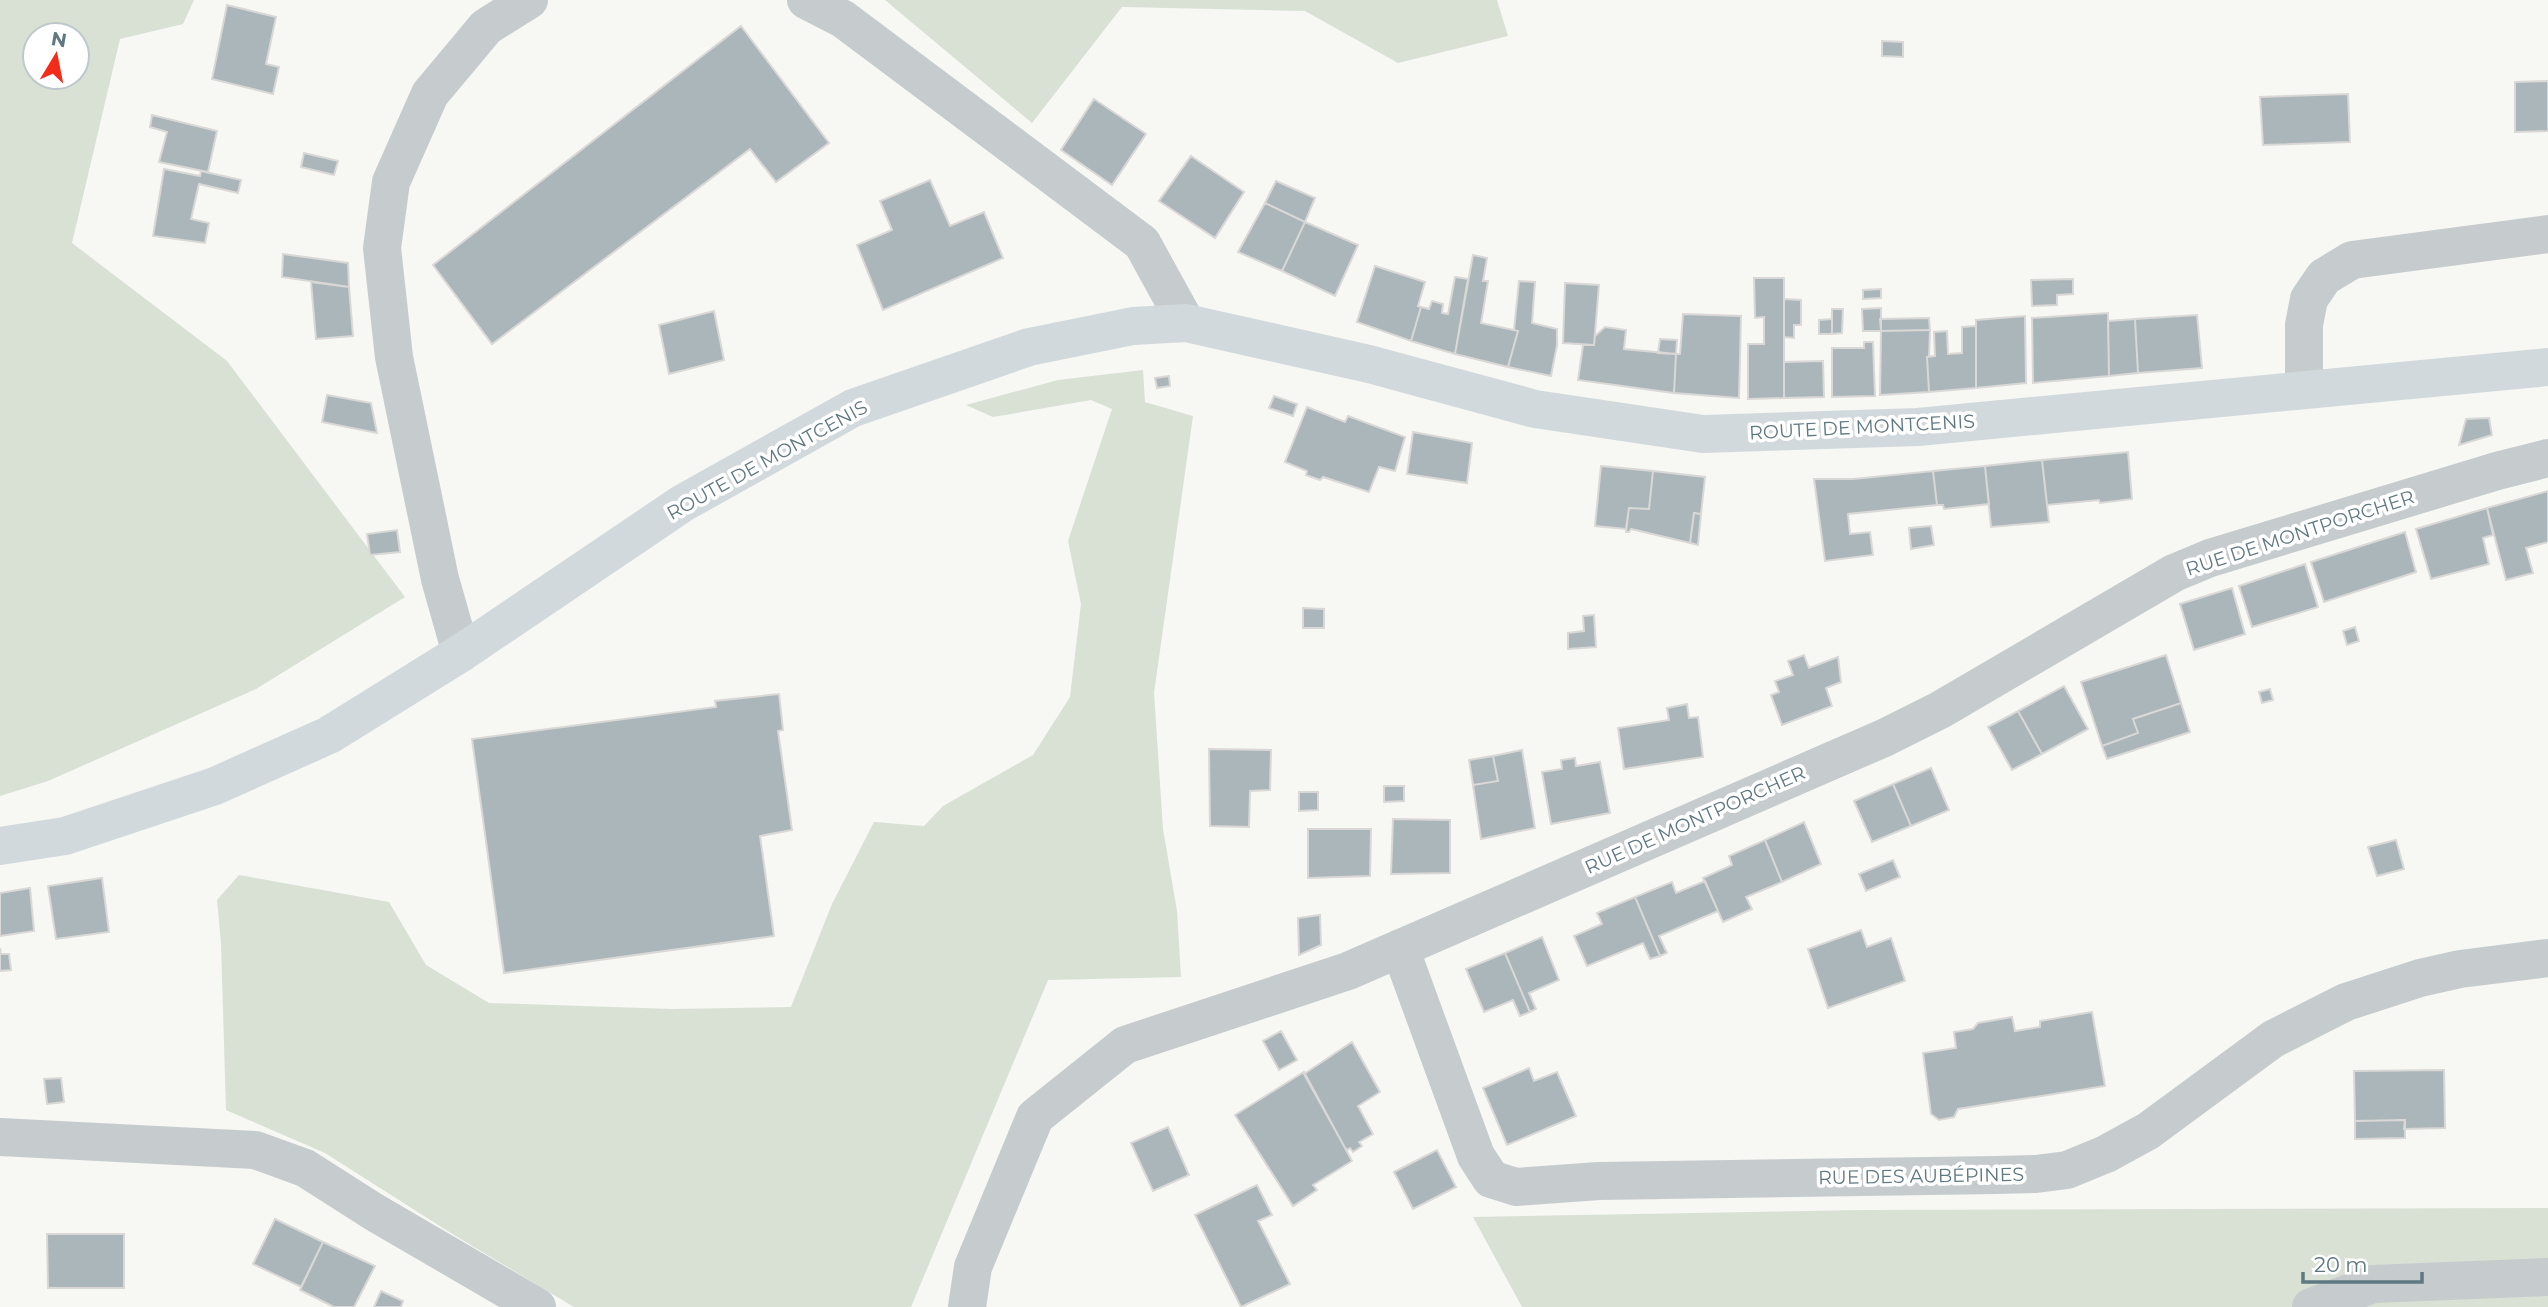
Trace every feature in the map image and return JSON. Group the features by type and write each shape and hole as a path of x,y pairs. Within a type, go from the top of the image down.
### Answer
{"main road":[{"name":"ROUTE DE MONTCENIS","path":"0,846 65,836 215,786 329,734 461,653 683,503 853,408 1029,348 1133,326 1186,323 1369,364 1535,409 1703,434 1918,427 2548,368"}],"street":[{"path":"461,653 440,579 394,357 382,248 391,182 430,94 486,27 529,0"},
{"path":"806,0 843,19 1142,243 1186,323"},
{"path":"2304,390 2309,299 2324,277 2352,260 2548,234"},
{"name":"RUE DE MONTPORCHER","path":"967,1307 973,1267 1035,1117 1125,1045 1348,971 1884,738 1940,710 2186,568 2210,558 2548,458"},
{"name":"RUE DES AUBÉPINES","path":"1400,948 1476,1156 1491,1179 1516,1187 1599,1181 2009,1175 2067,1170 2106,1154 2148,1131 2273,1039 2346,1002 2420,978 2460,969 2548,958"},
{"path":"0,1138 255,1150 305,1168 374,1212 537,1307"},
{"path":"2311,1307 2373,1284 2548,1277"}],"shaded area":[{"path":"0,0 194,0 183,24 120,39 72,243 227,361 405,597 256,689 48,781 0,796"},
{"path":"885,0 1497,0 1508,36 1398,63 1305,11 1122,7 1032,123"},
{"path":"1143,370 1145,402 1193,416 1154,693 1163,829 1177,911 1181,977 1048,980 911,1307 574,1307 325,1153 226,1110 221,943 217,900 239,875 389,902 426,965 489,1003 672,1009 791,1007 832,904 874,822 924,826 943,806 1033,755 1070,697 1081,604 1068,541 1112,409 1091,400 993,417 966,405 1058,380"},
{"path":"2548,1208 2548,1307 1522,1307 1473,1217 1862,1210"}],"building":[{"path":"227,5 276,17 266,64 279,67 273,94 212,79"},
{"path":"741,26 829,143 776,182 750,149 492,344 433,265"},
{"path":"1882,41 1903,42 1903,57 1882,56"},
{"path":"2548,81 2548,131 2515,132 2515,82"},
{"path":"2348,94 2350,142 2263,145 2260,97"},
{"path":"1094,99 1146,134 1112,185 1061,150"},
{"path":"152,115 217,131 208,172 159,162 167,132 150,127"},
{"path":"304,153 338,161 334,175 301,167"},
{"path":"1191,156 1244,192 1215,238 1159,201"},
{"path":"164,169 200,176 201,171 241,180 238,193 199,184 191,219 209,223 205,243 153,236"},
{"path":"930,180 950,226 984,212 1003,258 883,310 857,245 892,230 880,201"},
{"path":"1276,181 1315,198 1305,222 1265,203"},
{"path":"1265,203 1305,222 1282,271 1238,252"},
{"path":"1305,222 1358,245 1335,296 1282,271"},
{"path":"283,254 348,263 349,287 282,277"},
{"path":"1473,255 1487,258 1483,281 1488,281 1481,323 1518,331 1508,367 1455,354"},
{"path":"1375,266 1425,282 1411,341 1357,322"},
{"path":"1455,277 1468,279 1455,354 1411,341 1421,307 1429,309 1432,301 1443,304 1442,313 1448,314"},
{"path":"1754,278 1784,278 1784,398 1748,399 1748,344 1764,344 1764,317 1755,318"},
{"path":"2073,279 2073,294 2057,295 2057,305 2032,306 2031,280"},
{"path":"1519,281 1535,282 1532,323 1557,329 1551,376 1508,367 1518,331 1514,330"},
{"path":"311,282 349,287 353,336 316,339"},
{"path":"1565,283 1599,285 1594,345 1563,343"},
{"path":"1881,289 1881,298 1863,299 1863,290"},
{"path":"1784,299 1801,300 1801,325 1794,325 1794,338 1784,337"},
{"path":"1881,308 1881,331 1863,331 1862,309"},
{"path":"1832,309 1843,309 1842,333 1832,334"},
{"path":"714,311 724,360 669,374 659,325"},
{"path":"2108,313 2109,376 2033,383 2032,318"},
{"path":"1683,314 1741,316 1739,398 1674,393 1676,354 1680,354"},
{"path":"2197,315 2202,368 2138,373 2135,319"},
{"path":"2025,316 2026,383 1976,388 1976,320"},
{"path":"1929,318 1930,330 1881,331 1880,319"},
{"path":"1832,319 1832,334 1819,334 1819,320"},
{"path":"2135,319 2138,373 2109,376 2108,321"},
{"path":"1976,326 1976,388 1929,392 1927,357 1935,356 1934,332 1947,331 1948,354 1962,353 1962,327"},
{"path":"1605,327 1626,330 1624,349 1676,354 1674,393 1578,380 1583,345 1594,345 1595,336"},
{"path":"1930,330 1927,357 1929,392 1880,395 1881,331"},
{"path":"1660,339 1677,340 1676,354 1658,353"},
{"path":"1864,342 1873,342 1875,396 1832,397 1832,348 1864,348"},
{"path":"1823,361 1824,397 1784,398 1784,362"},
{"path":"1169,376 1170,386 1157,388 1155,378"},
{"path":"327,395 371,403 377,433 322,422"},
{"path":"1274,396 1297,404 1293,416 1269,408"},
{"path":"1307,407 1345,422 1348,416 1405,437 1395,471 1379,467 1369,492 1323,477 1320,480 1306,475 1307,471 1285,462"},
{"path":"2489,418 2492,435 2459,445 2466,419"},
{"path":"1413,432 1472,443 1467,483 1407,474"},
{"path":"2128,452 2132,499 2047,505 2042,460"},
{"path":"2042,460 2049,522 1991,527 1985,466"},
{"path":"1601,466 1653,471 1649,509 1629,508 1626,529 1595,526"},
{"path":"1985,466 1989,504 1944,509 1943,505 1937,505 1933,471"},
{"path":"1653,471 1705,477 1701,514 1694,513 1690,543 1631,529 1626,532 1629,508 1649,509"},
{"path":"1933,471 1937,505 1848,514 1850,534 1870,532 1873,555 1825,561 1814,479 1853,479"},
{"path":"2548,491 2548,542 2526,548 2533,573 2506,580 2487,508"},
{"path":"2487,508 2493,535 2483,538 2489,564 2431,579 2416,529"},
{"path":"1694,513 1701,514 1698,545 1690,543"},
{"path":"1931,526 1934,545 1911,549 1909,528"},
{"path":"397,530 400,552 370,555 367,534"},
{"path":"2405,532 2416,572 2324,602 2311,562"},
{"path":"2305,564 2318,607 2252,627 2239,586"},
{"path":"2232,588 2245,634 2194,650 2180,604"},
{"path":"1303,608 1324,609 1324,628 1303,628"},
{"path":"1594,615 1596,647 1568,649 1568,633 1584,631 1583,616"},
{"path":"2355,627 2359,641 2347,645 2343,631"},
{"path":"1804,655 1809,668 1838,657 1841,682 1826,688 1832,706 1782,725 1771,695 1779,692 1775,681 1793,675 1788,661"},
{"path":"2166,655 2181,703 2133,719 2138,733 2102,746 2081,682"},
{"path":"2064,686 2088,729 2042,754 2018,711"},
{"path":"2270,689 2273,700 2262,703 2259,692"},
{"path":"779,694 783,730 778,731 792,830 760,836 774,936 504,973 472,739 716,707 715,701"},
{"path":"2181,703 2190,732 2107,759 2102,746 2138,733 2133,719"},
{"path":"1687,704 1689,718 1698,717 1703,757 1624,769 1618,728 1669,720 1667,708"},
{"path":"2018,711 2042,754 2012,770 1988,727"},
{"path":"1209,749 1271,750 1270,790 1250,791 1249,827 1210,826"},
{"path":"1522,750 1535,828 1481,839 1473,785 1498,781 1493,756"},
{"path":"1493,756 1498,781 1473,785 1469,760"},
{"path":"1575,758 1576,766 1600,762 1610,813 1551,824 1542,772 1562,769 1561,760"},
{"path":"1931,768 1949,810 1911,826 1893,784"},
{"path":"1893,784 1911,826 1872,842 1854,801"},
{"path":"1384,786 1404,786 1404,801 1384,802"},
{"path":"1299,792 1318,792 1318,810 1299,811"},
{"path":"1393,819 1450,820 1450,873 1391,874"},
{"path":"1804,822 1821,864 1782,882 1765,840"},
{"path":"1308,829 1371,829 1370,876 1308,878"},
{"path":"1765,840 1782,882 1746,897 1752,909 1723,922 1703,878 1732,865 1729,856"},
{"path":"2396,840 2404,869 2377,876 2368,847"},
{"path":"1893,860 1900,877 1866,891 1859,874"},
{"path":"102,878 109,932 56,939 48,886"},
{"path":"1705,881 1718,911 1659,936 1667,953 1660,956 1635,897 1672,882 1676,893"},
{"path":"30,888 34,931 0,936 0,893"},
{"path":"1635,897 1660,956 1650,959 1643,943 1587,966 1574,936 1602,924 1597,913"},
{"path":"1320,915 1321,945 1299,955 1298,918"},
{"path":"1861,930 1867,947 1891,938 1905,981 1828,1008 1808,949"},
{"path":"1542,937 1559,980 1529,993 1536,1009 1530,1012 1505,953"},
{"path":"0,948 1,954 9,954 11,970 0,971"},
{"path":"1505,953 1530,1012 1520,1016 1513,1000 1484,1012 1466,969"},
{"path":"2092,1012 2105,1086 1958,1109 1954,1117 1939,1120 1931,1114 1923,1053 1956,1048 1954,1032 1973,1029 1978,1023 2012,1017 2015,1031 2040,1027 2040,1021"},
{"path":"1281,1031 1297,1060 1279,1070 1263,1041"},
{"path":"1352,1042 1380,1092 1358,1106 1373,1134 1359,1142 1362,1146 1353,1152 1344,1146 1304,1074"},
{"path":"1529,1068 1534,1081 1557,1072 1576,1116 1507,1145 1483,1088"},
{"path":"2444,1070 2445,1128 2404,1129 2405,1120 2355,1121 2354,1071"},
{"path":"1304,1072 1352,1161 1313,1185 1317,1190 1293,1206 1235,1115"},
{"path":"61,1078 64,1102 47,1104 44,1079"},
{"path":"2405,1120 2405,1138 2355,1139 2355,1121"},
{"path":"1168,1127 1189,1175 1153,1191 1131,1143"},
{"path":"1437,1150 1456,1187 1413,1209 1394,1172"},
{"path":"1257,1185 1272,1215 1258,1221 1290,1284 1241,1307 1195,1215"},
{"path":"275,1219 323,1242 301,1287 253,1264"},
{"path":"47,1234 124,1234 124,1288 48,1288"},
{"path":"323,1242 375,1266 354,1307 334,1307 300,1290"},
{"path":"381,1291 403,1301 401,1307 374,1307"}]}
